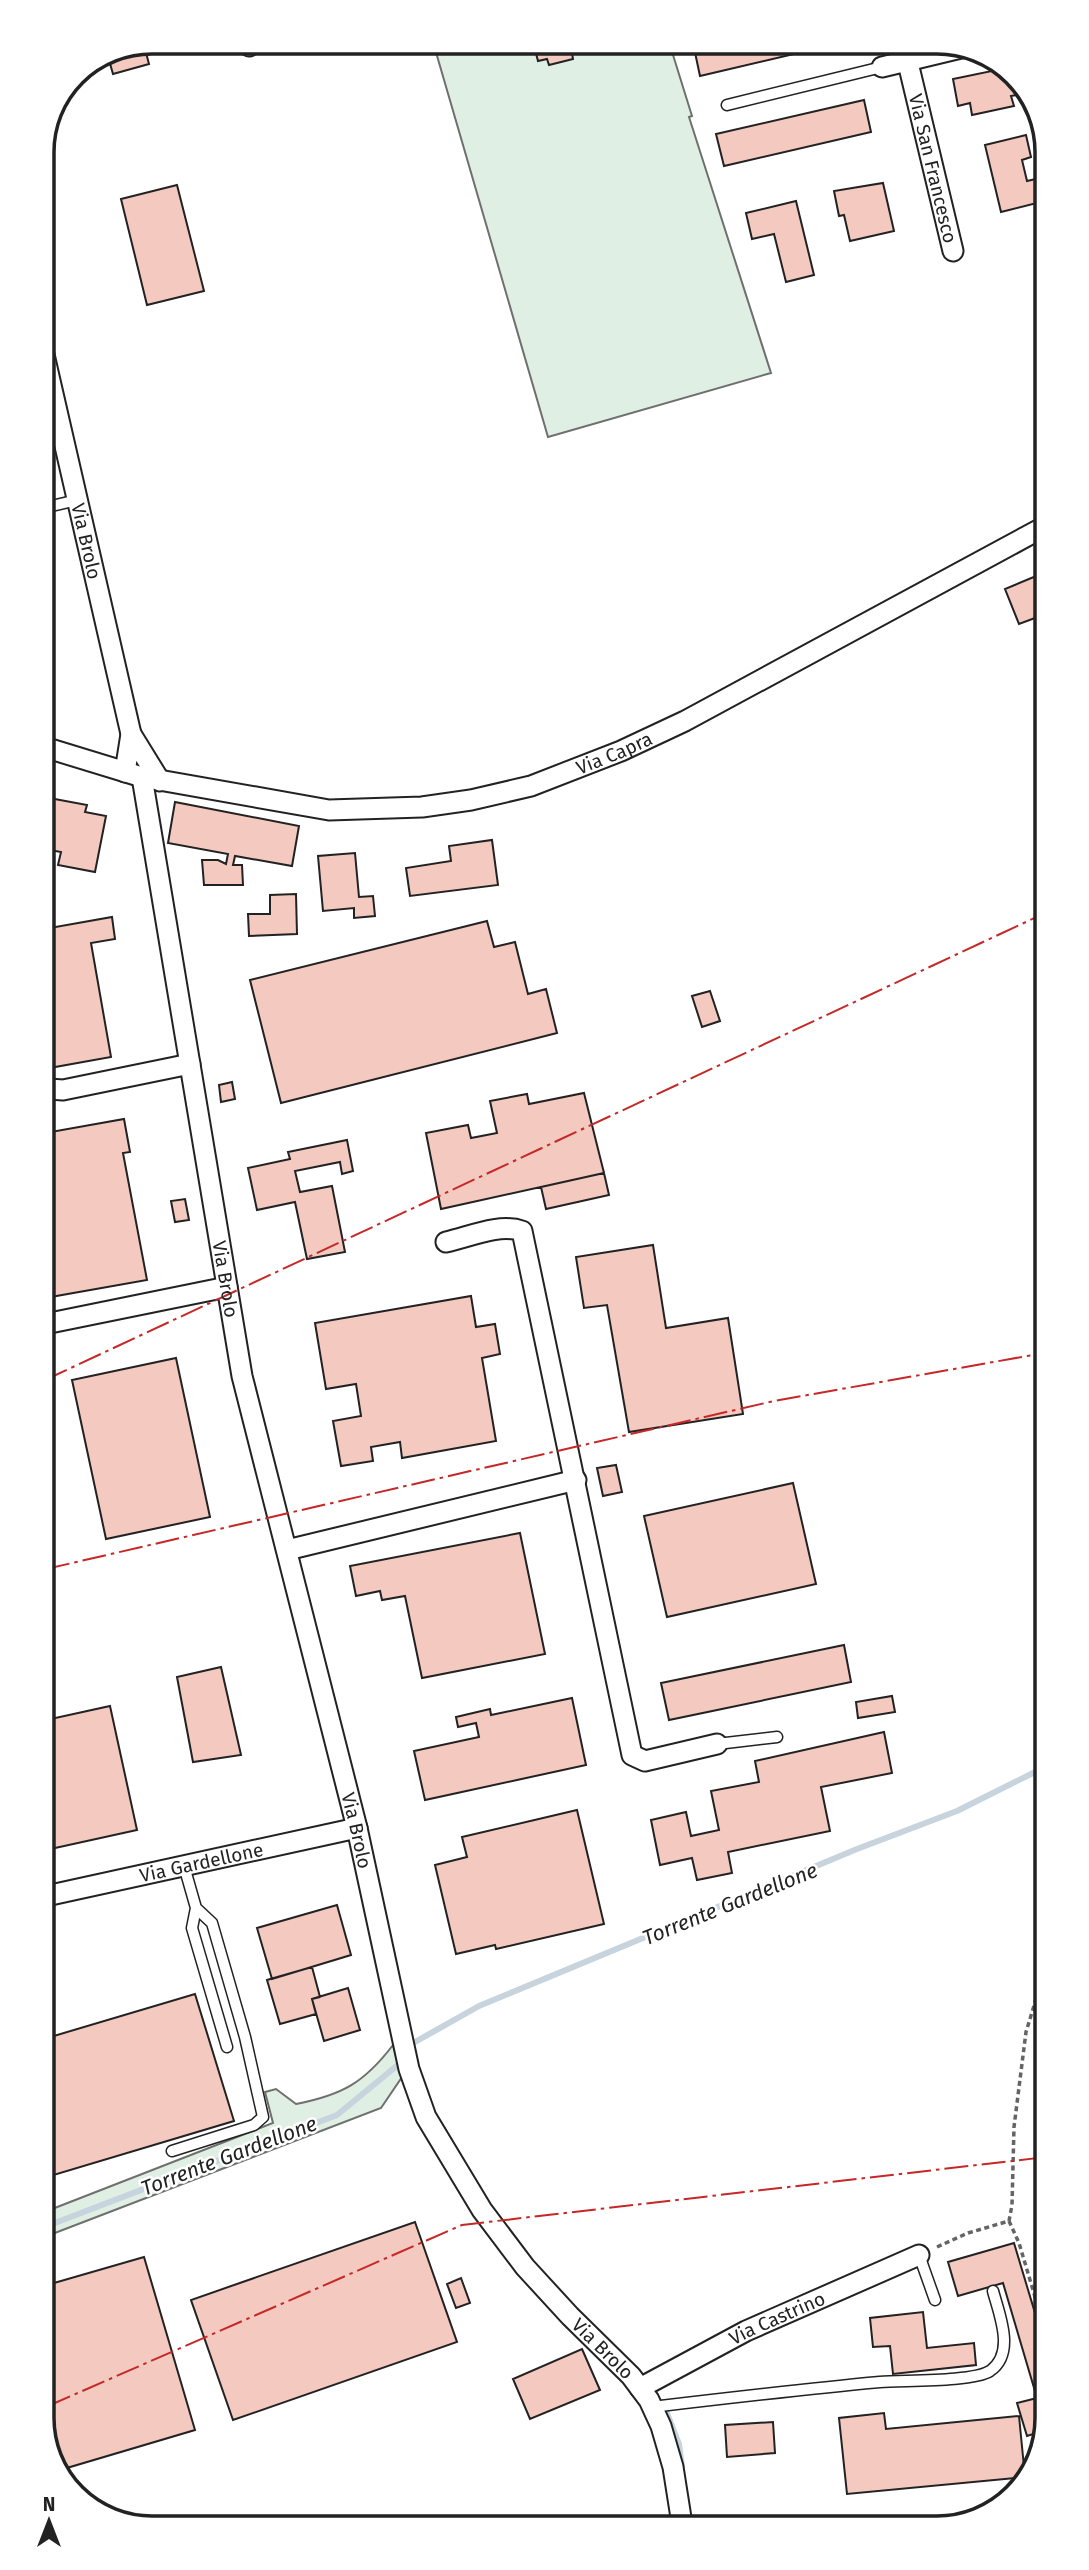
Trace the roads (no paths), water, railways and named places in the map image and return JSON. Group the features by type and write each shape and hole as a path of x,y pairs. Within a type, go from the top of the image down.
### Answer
{"street":[{"path":"882,67 902,54"},
{"name":"Via San Francesco","path":"905,54 953,251"},
{"name":"Via Brolo","path":"54,397 142,777 242,1376 357,1828 409,2070 426,2117 482,2210 525,2267 640,2388 652,2407 673,2467 681,2516"},
{"name":"Via Capra","path":"54,750 142,777 329,810 422,807 531,786 596,762 685,721 1035,532"},
{"name":"Via Brolo","path":"131,734 142,777"},
{"path":"54,1089 63,1090 190,1065"},
{"path":"446,1242 497,1230 513,1228 522,1231 632,1755 645,1761 717,1744"},
{"path":"54,1322 227,1287"},
{"path":"287,1550 576,1480"},
{"name":"Via Gardellone","path":"54,1894 357,1828"},
{"name":"Via Castrino","path":"640,2388 746,2331 919,2255"}],"lane":[{"path":"727,105 882,67"},
{"path":"54,505 78,500"},
{"path":"717,1744 777,1737"},
{"path":"184,1866 196,1908 192,1928 227,2047"},
{"path":"172,2151 254,2125 263,2117 258,2086 212,1923 196,1908"},
{"path":"919,2255 935,2300"},
{"path":"652,2407 884,2382 927,2382 989,2372 1000,2361 1005,2335 993,2291"}],"waterway":[{"name":"Torrente Gardellone","path":"415,2042 479,2006 857,1849 957,1811 1035,1772"},
{"name":"Torrente Gardellone","path":"54,2223 337,2115 399,2064"},
{"path":"665,2408 679,2444 682,2467"}]}
